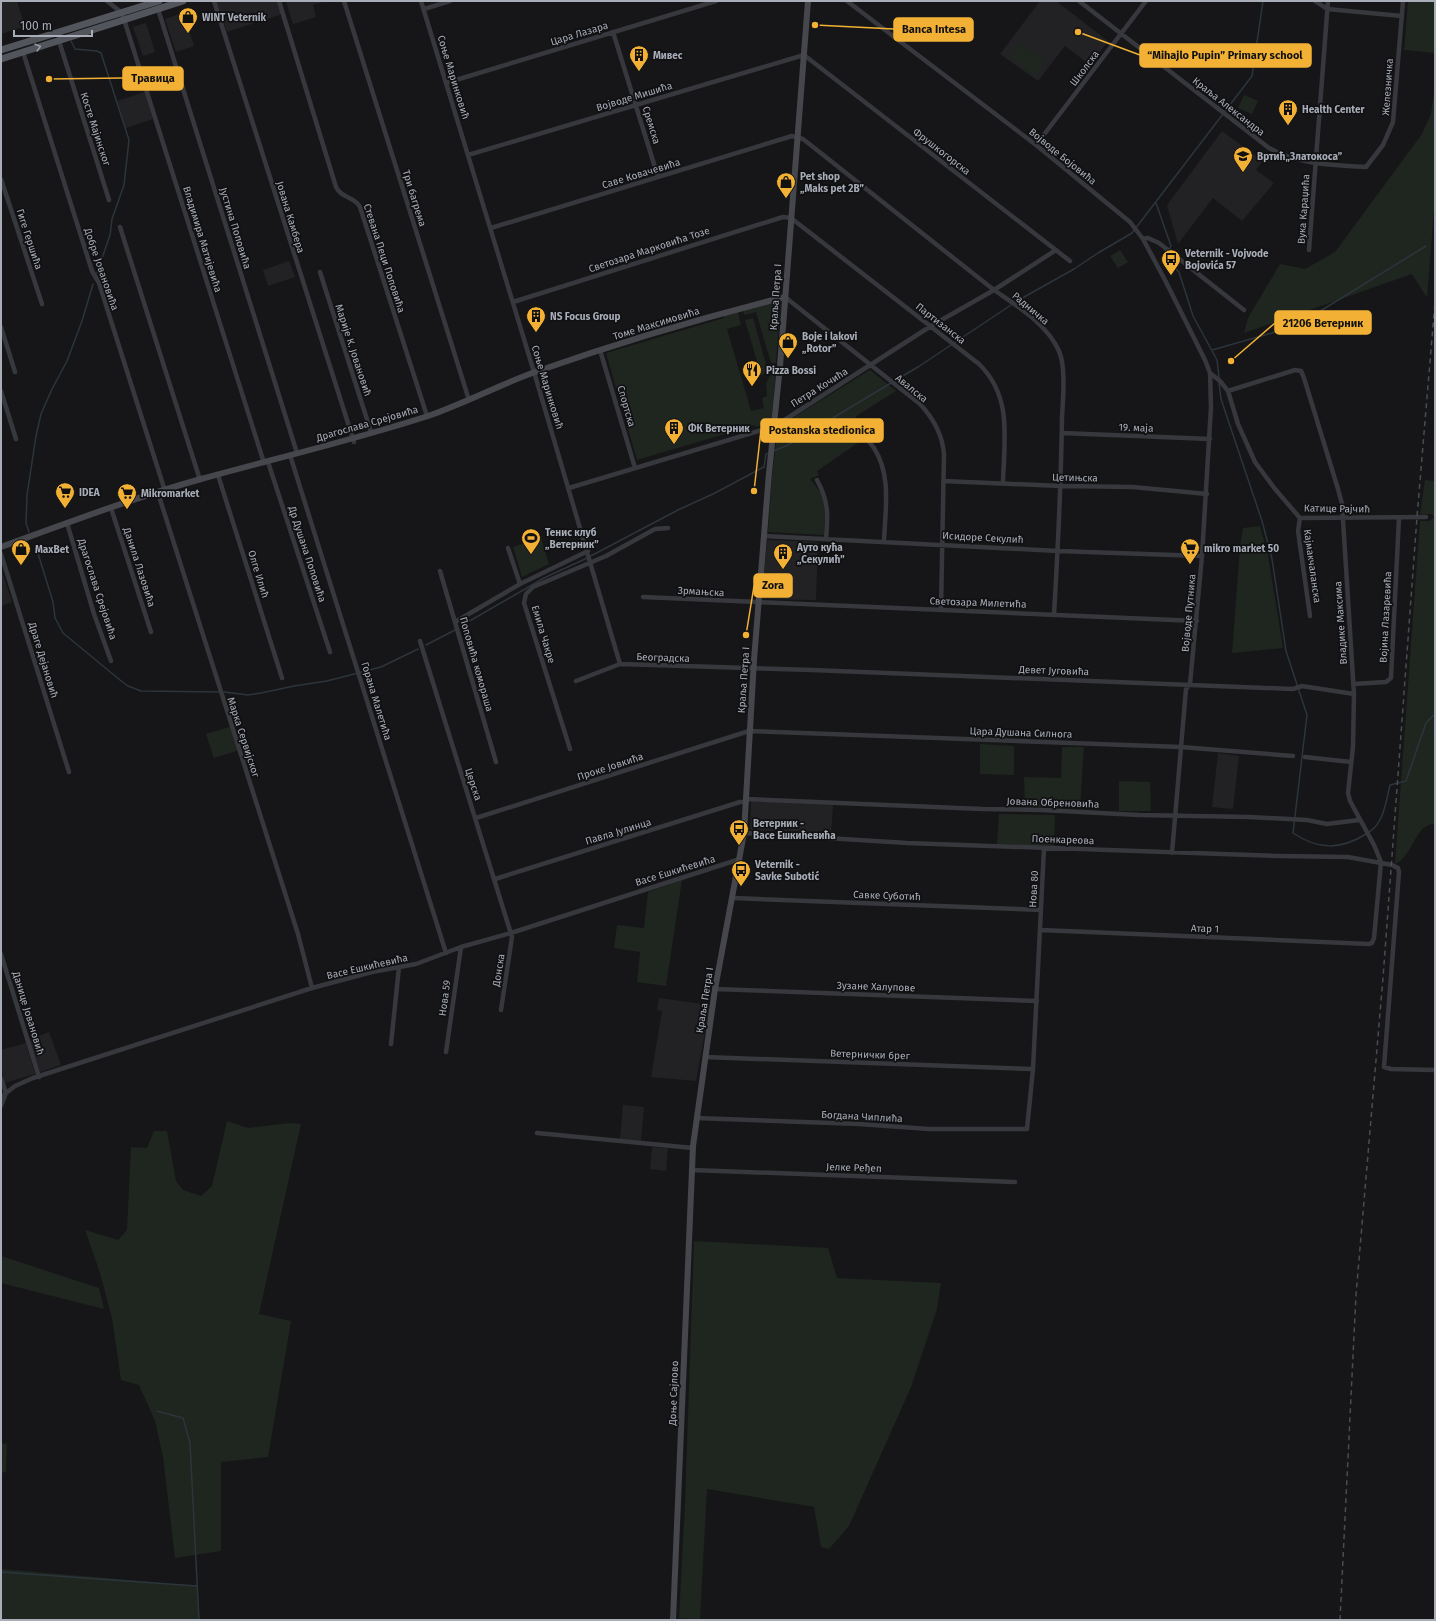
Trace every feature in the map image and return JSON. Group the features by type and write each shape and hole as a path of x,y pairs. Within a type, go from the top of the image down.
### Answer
{"main road":[{"path":"1,50 122,13 150,2 159,1"},
{"path":"1,59 183,1"}],"street":[{"path":"107,1 122,13"},
{"name":"Јована Камбера","path":"214,1 353,440"},
{"name":"Стевана Пеци Поповића","path":"279,1 336,187 342,196 353,199 360,207 427,416"},
{"name":"Три багрема","path":"344,1 469,400"},
{"name":"Соње Маринковић","path":"421,1 592,563 620,664"},
{"path":"424,9 450,1"},
{"name":"Цара Лазара","path":"446,83 716,1"},
{"name":"Краља Петра I","path":"692,1168 696,1118 715,989 744,833 753,668 771,452 775,426 808,1"},
{"name":"Војводе Бојовића","path":"847,1 1036,145 1122,214 1134,226 1143,239 1194,336 1210,374"},
{"name":"Краља Александра","path":"1079,1 1263,144 1277,152 1297,160 1316,164 1366,167"},
{"name":"Школска","path":"1036,145 1146,1"},
{"path":"1314,1 1328,9 1402,16"},
{"name":"Вука Караџића","path":"1309,250 1328,1"},
{"name":"Железничка","path":"1366,167 1383,145 1393,122 1403,1"},
{"name":"Јустина Поповића","path":"158,9 297,453"},
{"name":"Владимира Матијевића","path":"122,13 266,462"},
{"name":"Сремска","path":"613,32 658,177"},
{"name":"Косте Мајинског","path":"59,41 109,200"},
{"name":"Добре Јовановића","path":"23,52 92,272 100,283 164,491"},
{"name":"Војводе Мишића","path":"468,155 804,54"},
{"name":"Фрушкогорска","path":"804,54 1070,261"},
{"name":"Саве Ковачевића","path":"491,228 792,136 797,137"},
{"name":"Радничка","path":"797,137 810,144 994,290 1015,304 1042,328 1060,352 1063,383 1061,486 1054,614"},
{"name":"Гиге Гершића","path":"1,179 42,304"},
{"name":"Светозара Марковића Тозе","path":"513,302 783,217 791,218"},
{"name":"Партизанска","path":"791,218 988,372 1000,396 1004,422 1002,483"},
{"path":"120,228 200,480"},
{"path":"1143,239 1148,238 1153,240 1165,248 1244,310"},
{"name":"Петра Кочића","path":"569,488 775,426 871,366 931,326 994,290 1056,250"},
{"name":"Марије К. Јовановић","path":"320,272 371,432"},
{"name":"Томе Максимовића","path":"534,372 600,350 739,308 785,297"},
{"name":"Авалска","path":"785,297 920,404 935,424 943,446 941,609"},
{"path":"1,327 15,372"},
{"name":"Спортска","path":"600,350 635,468"},
{"name":"Владике Максима","path":"1228,391 1295,370 1301,371 1338,489 1343,518 1354,694 1352,762 1348,792 1350,801 1374,845 1381,862 1374,938 1372,943 1368,944"},
{"name":"Драгослава Срејовића","path":"1,547 67,523 164,491 297,453 353,440 371,432 427,416 534,372"},
{"name":"Катице Рајчић","path":"1210,374 1228,391 1238,424 1255,462 1275,489 1300,518 1426,517"},
{"name":"Војводе Путника","path":"1172,853 1186,689 1190,684 1197,621 1210,439 1212,389 1210,374"},
{"path":"1,391 16,439"},
{"path":"851,423 869,442 883,467 886,479 884,542"},
{"name":"19. маја","path":"1062,432 1210,439"},
{"name":"Горана Малетића","path":"290,455 446,953"},
{"name":"Др Душана Поповића","path":"266,462 330,652"},
{"name":"Олге Илић","path":"218,475 282,678"},
{"path":"817,480 827,502 828,511 826,539"},
{"name":"Цетињска","path":"943,481 1134,488 1207,494"},
{"name":"Марка Сервијског","path":"158,493 295,926 312,988"},
{"name":"Данила Лазовића","path":"111,508 151,632"},
{"name":"Кајмакчаланска","path":"1300,518 1298,531 1310,616"},
{"name":"Војина Лазаревића","path":"1353,684 1386,682 1390,678 1398,518"},
{"name":"Драгослава Срејовића","path":"67,523 94,614 111,661"},
{"path":"592,563 655,529 668,528"},
{"name":"Исидоре Секулић","path":"764,536 1058,551 1202,556"},
{"path":"508,548 520,584"},
{"path":"456,622 520,584 588,551"},
{"name":"Драге Дејановић","path":"1,554 69,772"},
{"name":"Емила Чакре","path":"570,749 524,600 526,594 533,587 592,563"},
{"name":"Поповића комораша","path":"440,571 496,762"},
{"name":"Зрмањска","path":"643,597 759,602"},
{"name":"Светозара Милетића","path":"759,602 1197,621"},
{"name":"Церска","path":"420,641 511,933"},
{"name":"Београдска","path":"576,681 620,664 753,668"},
{"name":"Девет Југовића","path":"753,668 1293,689 1302,686 1354,694"},
{"name":"Проке Јовкића","path":"476,818 749,731"},
{"name":"Цара Душана Силнога","path":"749,731 1181,747 1293,756"},
{"path":"1305,757 1352,762"},
{"name":"Јована Обреновића","path":"746,801 1042,810 1125,815 1175,815 1295,820 1327,824 1359,820"},
{"name":"Павла Јулинца","path":"495,879 746,801"},
{"name":"Поенкареова","path":"744,833 1044,848 1172,853 1348,857 1381,862 1398,868 1399,872 1384,1067 1391,1069 1435,1070"},
{"name":"Нова 80","path":"1027,1129 1033,1069 1044,848"},
{"name":"Васе Ешкићевића","path":"1,1097 25,1081 312,988 372,972 416,964 461,947 511,933 740,859"},
{"name":"Савке Суботић","path":"733,898 1041,910"},
{"name":"Атар 1","path":"1041,930 1368,944"},
{"name":"Донска","path":"501,1010 512,937 511,933"},
{"name":"Нова 59","path":"446,1052 461,947"},
{"name":"Данице Јовановић","path":"1,954 39,1077"},
{"path":"391,1044 399,967"},
{"name":"Зузане Халупове","path":"715,989 1037,1000"},
{"name":"Ветернички брег","path":"705,1057 1033,1069"},
{"path":"1,1078 6,1093 1,1106"},
{"name":"Богдана Чиплића","path":"696,1118 859,1124 929,1129 1027,1129"},
{"path":"537,1132 693,1148"},
{"name":"Јелке Ређеп","path":"692,1168 1016,1182"},
{"name":"Доње Сајлово","path":"673,1620 682,1439 692,1168"}],"shaded area":[{"path":"1,1 17,1 25,26 1,34"},
{"path":"216,1 277,1 282,14 227,32"},
{"path":"286,1 325,1 313,5 316,17 293,24"},
{"path":"1040,1 1056,1 1108,41 1090,65 1065,46 1038,81 1000,54"},
{"path":"1408,1 1435,1 1435,53 1404,50"},
{"path":"183,13 194,46 176,52 165,19"},
{"path":"146,23 155,52 143,56 133,27"},
{"path":"1020,43 1046,62 1036,76 1010,57"},
{"path":"1435,85 1435,196 1427,298 1412,274 1244,333 1248,318 1280,264 1305,269 1335,252 1422,134 1431,114"},
{"path":"145,92 153,119 126,128 117,101"},
{"path":"1244,95 1258,101 1252,114 1238,108"},
{"path":"1222,131 1263,161 1256,170 1274,183 1242,221 1213,198 1178,244 1167,205"},
{"path":"1120,250 1128,262 1118,268 1110,256"},
{"path":"289,261 295,277 268,286 263,270"},
{"path":"781,301 776,363 771,363 756,312 744,315 743,310"},
{"path":"738,312 741,325 727,329 751,411 764,408 762,398 767,396 766,384 773,369 776,370 771,423 755,427 755,425 637,460 606,353 724,318 723,316"},
{"path":"753,318 767,368 763,375 761,375 745,320"},
{"path":"870,370 896,391 858,415 848,426 862,440 817,471 819,475 810,479 823,498 825,511 824,535 768,532 772,477 778,427"},
{"path":"1425,480 1435,481 1435,824 1429,825 1420,832 1407,854 1395,864 1420,521 1430,521 1434,517 1432,514 1420,514"},
{"path":"1260,526 1268,555 1283,648 1232,653 1240,547 1243,528"},
{"name":"Тенис клуб „Ветерник”","path":"541,538 549,564 522,577 513,547"},
{"path":"767,540 818,542 816,600 762,599"},
{"path":"1,568 12,602 1,606"},
{"path":"232,726 239,750 214,758 206,734"},
{"path":"980,744 1014,746 1014,775 980,774"},
{"path":"1062,747 1084,747 1080,807 1025,807 1024,777 1061,778"},
{"path":"1218,753 1239,756 1233,809 1212,807"},
{"path":"1119,781 1150,782 1151,811 1119,811"},
{"path":"751,801 833,805 831,834 750,830"},
{"path":"999,814 1055,815 1054,846 997,844"},
{"path":"682,880 666,986 637,982 640,952 614,948 617,925 644,928 648,892"},
{"path":"659,998 710,1005 696,1081 651,1077 662,1011 657,1010"},
{"path":"49,1032 61,1065 40,1072 29,1040"},
{"path":"26,1043 35,1074 5,1083 1,1069 1,1050"},
{"path":"623,1105 644,1107 641,1141 620,1139"},
{"path":"227,1121 248,1128 290,1123 301,1124 259,1314 291,1321 268,1457 221,1462 221,1551 175,1558 163,1457 155,1421 139,1385 121,1380 112,1318 100,1273 85,1230 118,1240 127,1230 131,1147 147,1148 154,1131 167,1131 176,1181 183,1190 201,1196 212,1186"},
{"path":"652,1147 668,1148 666,1171 650,1169"},
{"path":"694,1241 828,1248 837,1278 941,1283 937,1309 911,1387 849,1526 829,1549 821,1547 814,1507 707,1489 700,1619 679,1618 685,1504"},
{"path":"1,1256 99,1288 104,1309 1,1283"},
{"path":"1,1443 7,1444 6,1472 1,1473"},
{"path":"1,1569 198,1586 199,1620 1,1620"}],"waterway":[{"path":"894,381 918,367 1017,301 1074,269 1132,233 1252,76 1263,1"},
{"path":"71,41 75,49 97,51 101,53 129,140 124,185 112,219 110,235 97,273"},
{"path":"1156,203 1171,246 1166,255 1167,261 1179,272 1193,316 1217,360 1219,377"},
{"path":"1212,350 1272,333 1309,318 1426,246"},
{"path":"29,532 26,523 27,495 41,414 67,361 82,321 93,284"},
{"path":"773,451 786,446 891,383"},
{"path":"1219,383 1221,399 1262,521 1272,559 1286,651 1307,715 1293,833 1311,843 1330,846 1348,843 1366,834"},
{"path":"461,626 544,578 585,559 764,467 766,454 770,453"},
{"path":"36,547 53,602 55,618 63,633 120,680 128,686 141,691 220,692"},
{"path":"426,645 455,630"},
{"path":"224,692 248,695 327,681 381,667 418,649"},
{"path":"1369,832 1374,828 1381,817 1386,805 1390,785 1406,781 1426,723 1435,714"},
{"path":"157,1411 183,1418 190,1443 199,1620"},
{"path":"1,1572 197,1586"}],"railway":[{"path":"1340,1620 1356,1295 1383,978 1417,517 1435,302"}],"place":[{"name":"Banca Intesa","path":"815,25"},
{"name":"“Mihajlo Pupin” Primary school","path":"1078,32"},
{"name":"WINT Veternik","path":"188,34"},
{"name":"Мивес","path":"639,72"},
{"name":"Травица","path":"49,79"},
{"name":"Health Center","path":"1288,126"},
{"name":"Вртић„Златокоса”","path":"1243,173"},
{"name":"Pet shop „Maks pet 2B”","path":"786,199"},
{"name":"Veternik - Vojvode Bojovića 57","path":"1171,276"},
{"name":"NS Focus Group","path":"536,333"},
{"name":"Boje i lakovi „Rotor”","path":"788,359"},
{"name":"21206 Ветерник","path":"1231,361"},
{"name":"Pizza Bossi","path":"752,387"},
{"name":"ФК Ветерник","path":"674,445"},
{"name":"Postanska stedionica","path":"754,491"},
{"name":"IDEA","path":"65,509"},
{"name":"Mikromarket","path":"127,510"},
{"name":"Тенис клуб „Ветерник”","path":"531,555"},
{"name":"mikro market 50","path":"1190,565"},
{"name":"MaxBet","path":"21,566"},
{"name":"Ауто кућа „Секулић”","path":"783,570"},
{"name":"Zora","path":"746,635"},
{"name":"Ветерник - Васе Ешкићевића","path":"739,846"},
{"name":"Veternik - Savke Subotić","path":"741,887"}]}
